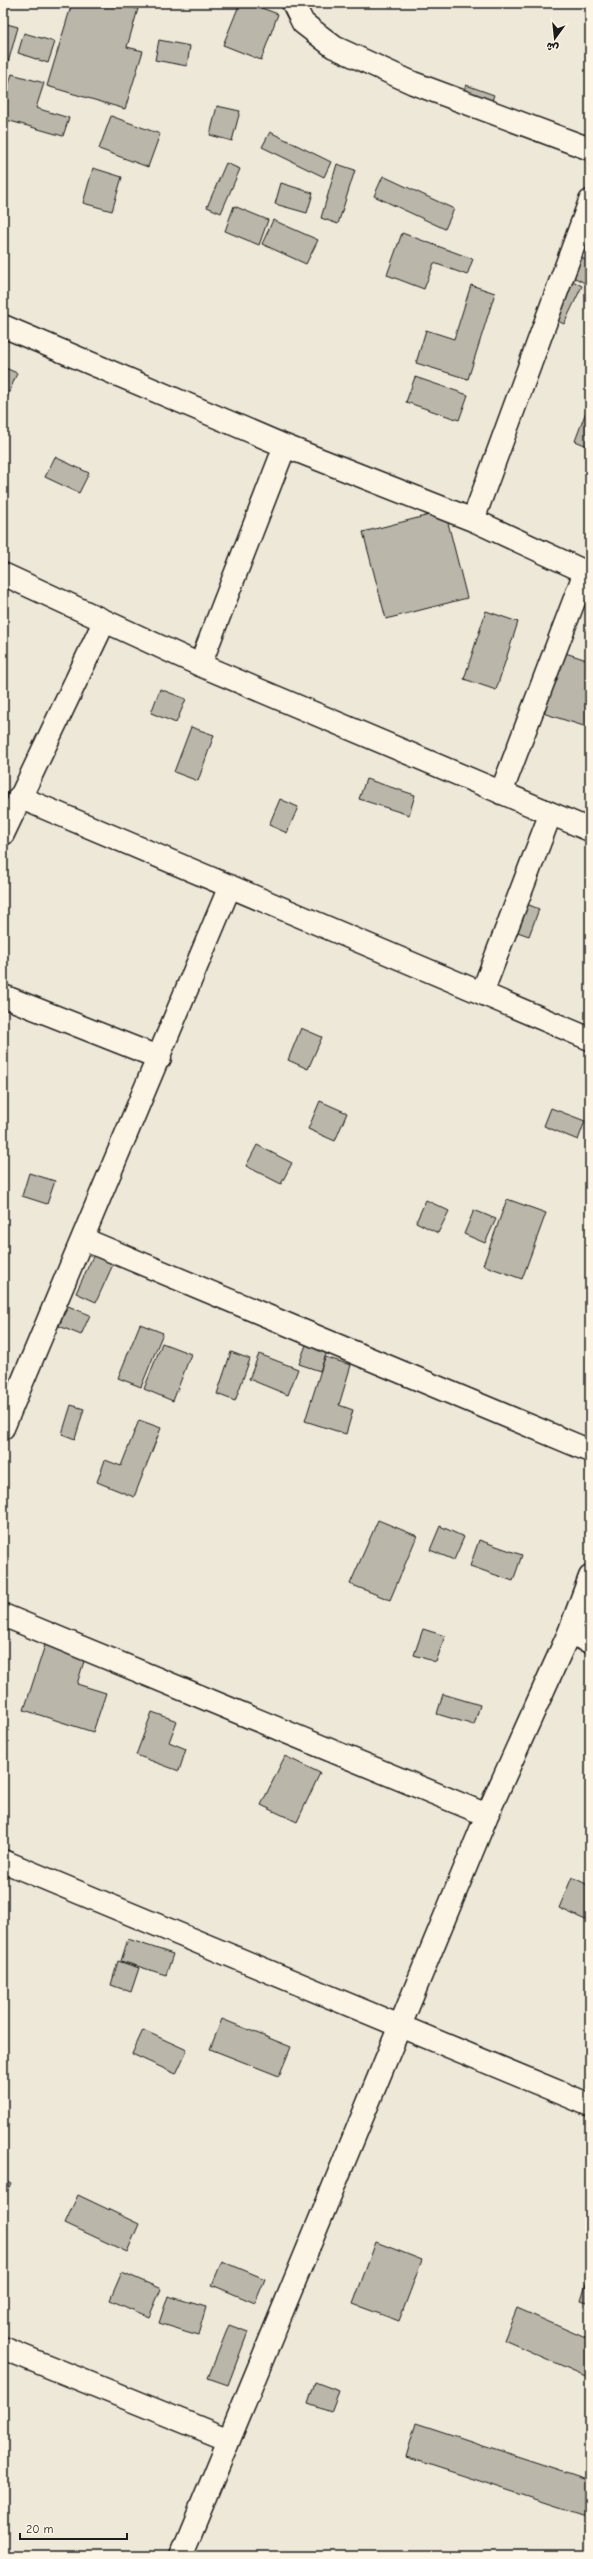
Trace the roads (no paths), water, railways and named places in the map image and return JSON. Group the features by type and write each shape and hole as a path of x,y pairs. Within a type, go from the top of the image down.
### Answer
{"street":[{"path":"294,3 303,23 334,47 413,83 590,149"},
{"path":"473,520 590,201"},
{"path":"3,326 285,446 473,520 588,573 501,793"},
{"path":"200,664 285,446"},
{"path":"3,574 104,622 200,664 550,815 590,830"},
{"path":"3,834 19,796 104,622"},
{"path":"19,796 590,1039"},
{"path":"482,993 550,815"},
{"path":"3,1425 160,1058 230,886"},
{"path":"3,996 160,1058"},
{"path":"83,1239 590,1451"},
{"path":"181,2556 487,1815 569,1633 590,1577"},
{"path":"3,1614 487,1815"},
{"path":"569,1633 590,1642"},
{"path":"3,1861 590,2105"},
{"path":"3,2348 229,2440"}]}
